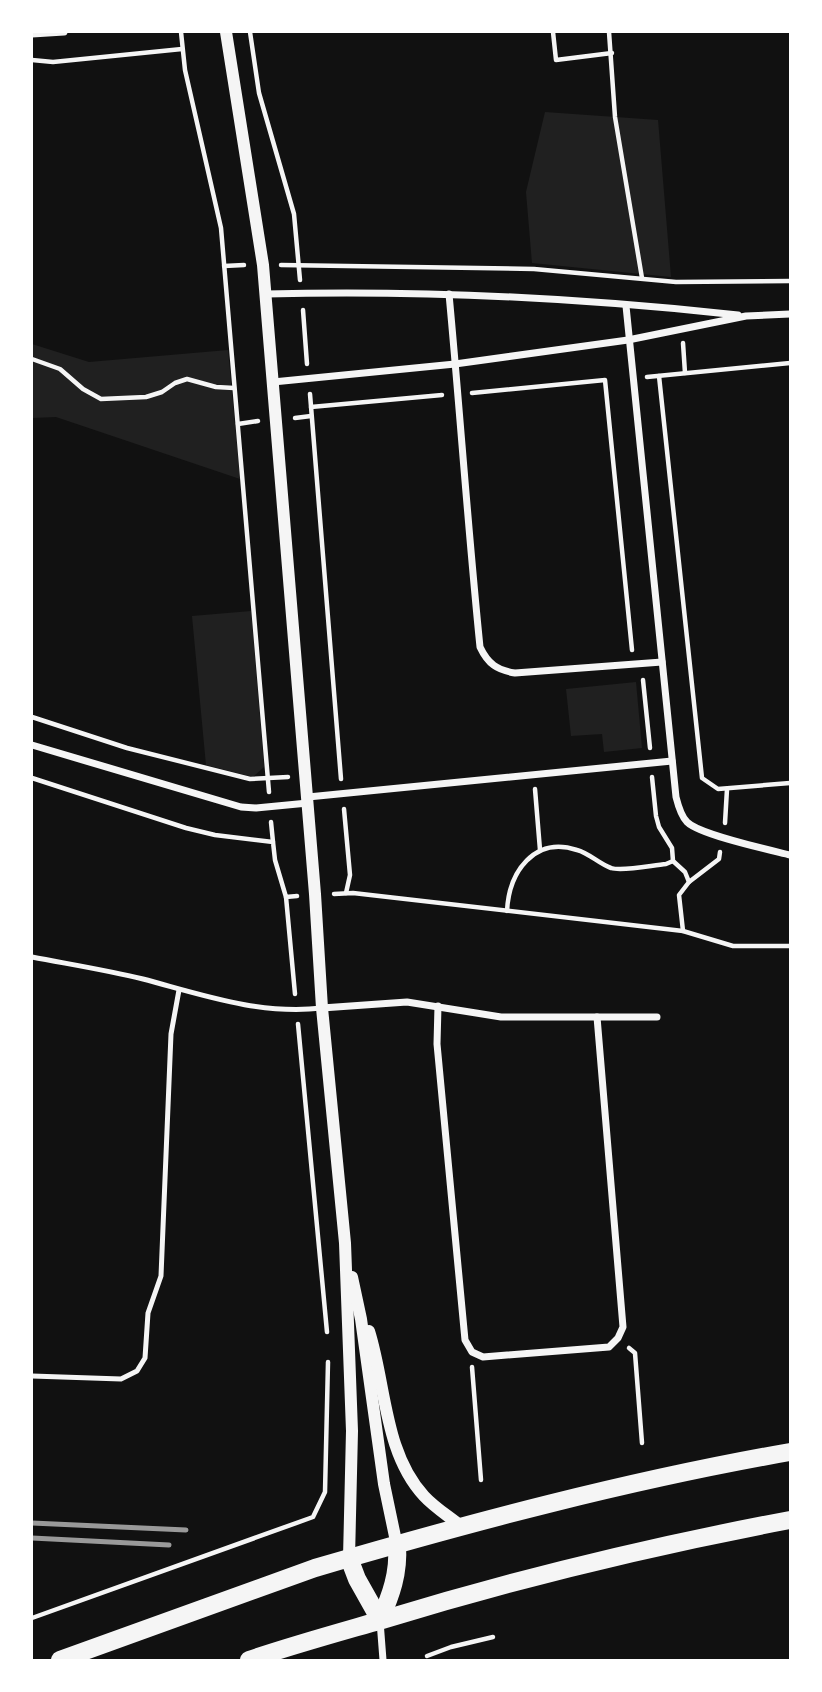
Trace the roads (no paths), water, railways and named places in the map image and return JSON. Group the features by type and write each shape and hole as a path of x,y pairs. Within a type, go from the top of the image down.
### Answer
{"highway":[{"path":"60,1661 349,1558 462,1527 685,1473 790,1452"},
{"path":"249,1661 499,1585 719,1533 790,1520"},
{"path":"380,1620 394,1583 398,1562 397,1546"},
{"path":"349,1558 362,1589 380,1620"}],"street":[{"path":"32,34 64,32"},
{"path":"226,32 266,294 308,800 322,1008 345,1243 352,1431 349,1558"},
{"path":"266,294 449,294 746,316 790,314"},
{"path":"449,294 459,394 460,444 480,647 485,658 502,671 515,673 662,662"},
{"path":"626,306 676,797 685,820 723,837 790,855"},
{"path":"273,382 455,364 628,340 746,316"},
{"path":"32,745 223,803 256,808 534,774 672,761"},
{"path":"322,1008 407,1002 501,1017 657,1017"},
{"path":"438,1006 437,1044 465,1340 472,1352 483,1357 609,1346 618,1338 623,1327 597,1017"},
{"path":"345,1243 361,1319 384,1484 397,1546"},
{"path":"352,1274 372,1339 401,1460 424,1496 462,1527"},
{"path":"380,1620 383,1661"}],"lane":[{"path":"32,957 141,979 232,1004 276,1010 322,1008"},
{"path":"32,1376 121,1379 136,1371 145,1358 148,1313 161,1276 170,1034 179,990"}],"railway":[{"path":"32,1523 186,1530"},
{"path":"32,1538 169,1545"}]}
